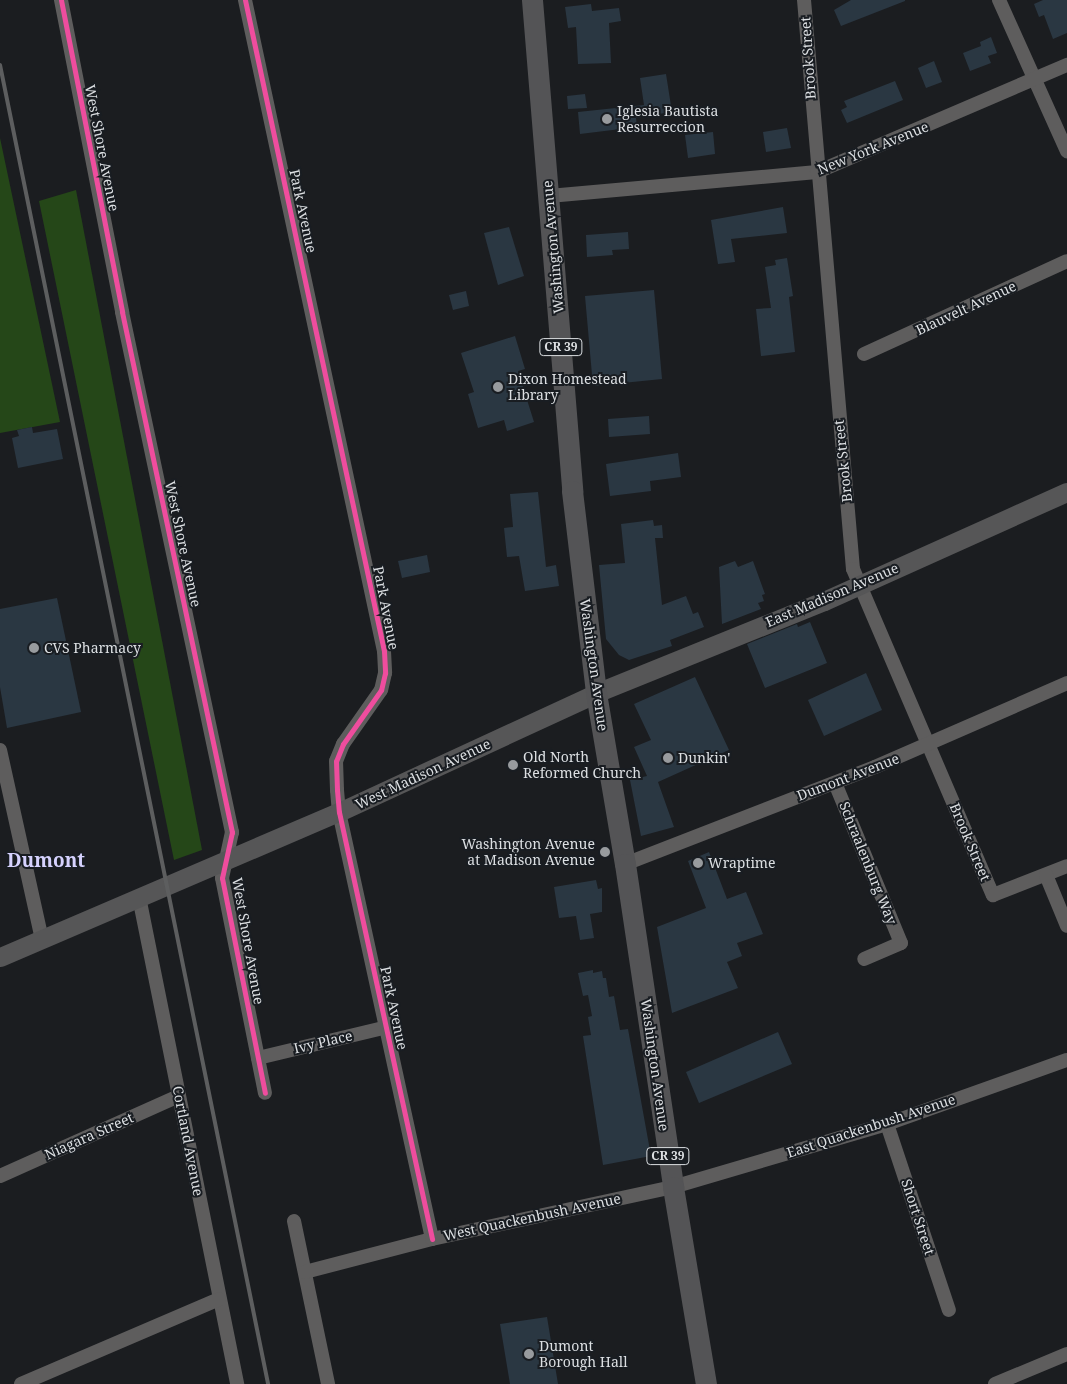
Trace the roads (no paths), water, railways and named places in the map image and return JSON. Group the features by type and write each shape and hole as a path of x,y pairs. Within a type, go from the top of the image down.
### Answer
{"main road":[{"name":"Washington Avenue","path":"532,0 572,490 596,693 625,864 673,1187 706,1384"},
{"name":"East Madison Avenue","path":"596,693 860,585 1067,492"},
{"name":"West Madison Avenue","path":"0,957 339,812 596,693"}],"street":[{"name":"West Shore Avenue","path":"61,0 122,312 232,832 229,858 222,878 265,1093"},
{"name":"Park Avenue","path":"245,0 384,652 385,673 381,690 342,744 336,761 339,812 388,1027 432,1239"},
{"name":"Brook Street","path":"804,0 817,172 853,568 993,895 1046,875"},
{"path":"999,0 1067,151"},
{"name":"New York Avenue","path":"549,196 817,172 1067,65"},
{"name":"Blauvelt Avenue","path":"864,354 1067,261"},
{"name":"Dumont Avenue","path":"625,864 929,746 1067,683"},
{"path":"0,750 42,939"},
{"name":"Schraalenburg Way","path":"835,783 901,943 864,959"},
{"path":"1067,866 1046,875 1067,926"},
{"name":"Cortland Avenue","path":"139,897 237,1384"},
{"name":"Ivy Place","path":"258,1058 388,1027"},
{"name":"East Quackenbush Avenue","path":"673,1187 887,1124 1067,1060"},
{"name":"Niagara Street","path":"0,1176 179,1096"},
{"name":"Short Street","path":"887,1124 948,1310"},
{"name":"West Quackenbush Avenue","path":"305,1272 432,1239 673,1187"},
{"path":"294,1221 328,1384"},
{"path":"21,1384 219,1298"},
{"path":"995,1384 1067,1354"}],"railway":[{"path":"0,65 268,1384"}],"place":[{"name":"Iglesia Bautista Resurreccion","path":"607,119"},
{"name":"Dixon Homestead Library","path":"498,387"},
{"name":"CVS Pharmacy","path":"34,648"},
{"name":"Dunkin'","path":"668,758"},
{"name":"Old North Reformed Church","path":"513,765"},
{"name":"Washington Avenue at Madison Avenue","path":"605,852"},
{"name":"Wraptime","path":"698,863"},
{"name":"Dumont Borough Hall","path":"529,1354"}],"district":[{"name":"Dumont","path":"46,861"}]}
